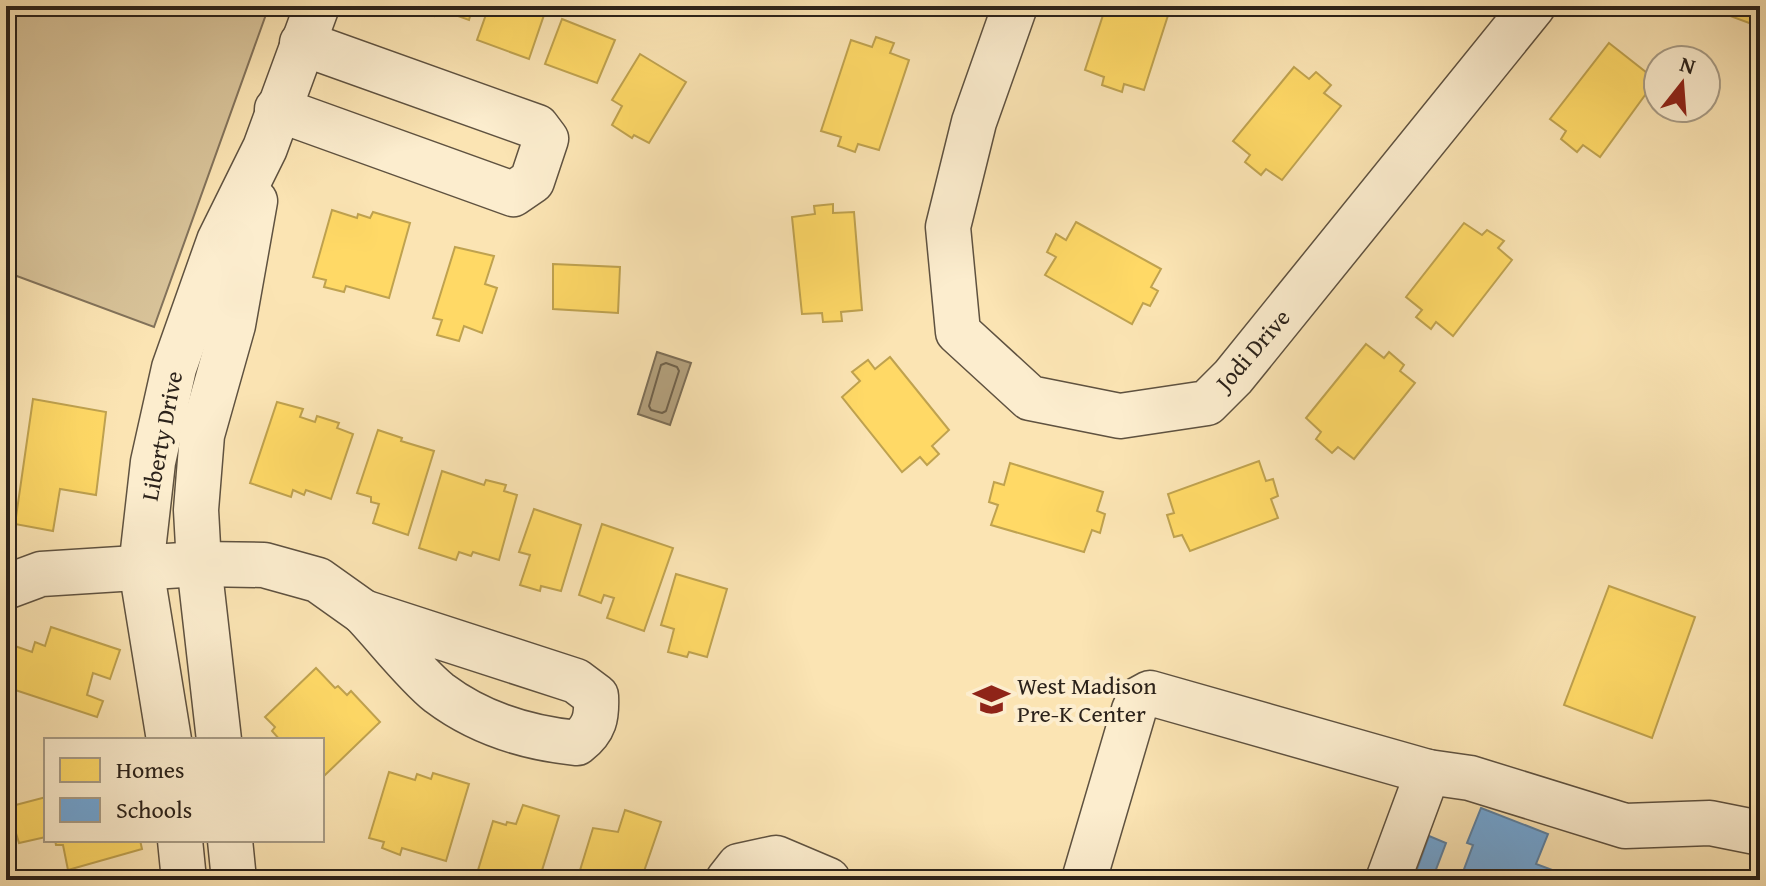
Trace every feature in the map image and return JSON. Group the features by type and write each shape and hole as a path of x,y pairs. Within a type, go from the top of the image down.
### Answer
{"street":[{"name":"Jodi Drive","path":"1015,6 974,122 948,227 958,332 1030,398 1120,416 1207,403 1233,377 1533,6"},
{"name":"Liberty Drive","path":"169,738 141,568 153,462 174,368 219,241 271,128 310,25"},
{"path":"271,128 513,194 532,181 546,139 537,127 310,25"},
{"name":"Liberty Drive","path":"219,738 196,510 202,435 233,325 271,128"},
{"path":"6,587 41,574 199,564 264,565 318,580 363,612 437,691 480,720 543,739 577,743 585,737 597,717 596,696 576,681 363,612"},
{"path":"1084,880 1134,710 1139,699 1150,693 1428,772 1470,778 1625,826 1710,823 1760,833"},
{"path":"1388,880 1428,772"},
{"path":"180,842 184,880"},
{"path":"230,842 234,880"},
{"path":"728,880 739,866 776,858 828,880"}],"shaded area":[{"path":"6,6 269,6 154,327 6,272"}],"water":[{"path":"657,352 691,363 670,425 638,414"}],"building: Homes":[{"path":"428,6 473,6 469,20 436,8 434,16 425,13"},
{"path":"489,6 529,6 545,12 529,59 477,40"},
{"path":"1106,6 1171,6 1144,90 1124,84 1122,92 1102,85 1104,77 1085,70"},
{"path":"1724,6 1760,6 1760,27 1722,13"},
{"path":"562,19 615,40 597,83 545,64"},
{"path":"876,37 894,43 890,53 909,60 879,150 858,144 855,152 838,146 841,137 821,131 851,40 872,47"},
{"path":"1609,43 1642,69 1642,99 1600,157 1583,145 1577,152 1561,139 1566,131 1550,119"},
{"path":"640,54 686,82 649,143 634,135 632,138 612,125 622,106 612,100"},
{"path":"1294,67 1309,79 1316,72 1331,85 1324,93 1341,106 1282,180 1266,169 1261,175 1245,162 1250,155 1233,141"},
{"path":"833,204 833,213 854,212 862,310 841,312 842,321 823,322 822,313 802,314 792,217 815,214 814,206"},
{"path":"332,210 357,218 358,214 370,218 373,212 410,223 389,298 346,286 344,292 324,287 326,280 313,277"},
{"path":"1076,222 1161,269 1151,287 1158,291 1150,306 1143,303 1132,324 1045,275 1056,257 1047,252 1056,234 1066,240"},
{"path":"1464,223 1482,235 1487,230 1504,241 1498,248 1512,260 1453,336 1436,322 1431,329 1416,317 1422,310 1406,297"},
{"path":"455,247 494,256 485,284 497,288 482,333 464,326 459,341 437,335 442,320 433,318"},
{"path":"553,264 620,267 618,313 553,309"},
{"path":"1366,344 1384,358 1389,352 1404,365 1400,371 1415,383 1354,459 1338,447 1332,453 1316,439 1321,432 1306,418"},
{"path":"890,357 949,430 932,446 939,454 927,465 920,457 902,472 842,397 860,381 852,372 868,360 875,369"},
{"path":"1760,392 1760,412 1752,409"},
{"path":"33,399 106,412 96,495 60,489 53,531 15,524"},
{"path":"277,402 303,409 300,417 315,422 317,416 339,423 337,428 353,434 331,499 306,490 304,495 293,490 291,497 250,483"},
{"path":"378,430 434,451 408,535 373,523 379,504 371,502 371,497 357,493"},
{"path":"1259,461 1266,481 1273,479 1278,496 1271,499 1278,518 1190,551 1182,535 1174,537 1167,515 1174,513 1168,494"},
{"path":"1010,463 1103,492 1097,511 1105,514 1100,533 1092,530 1084,552 991,525 998,505 989,502 994,482 1004,485"},
{"path":"442,471 484,485 486,480 506,485 504,491 517,495 499,560 473,552 471,556 459,552 456,560 419,548"},
{"path":"534,509 581,525 561,591 541,586 540,591 520,585 530,555 519,552"},
{"path":"602,524 673,548 644,631 607,618 614,598 604,595 601,603 579,595"},
{"path":"676,574 727,589 707,657 689,652 687,657 668,652 674,629 661,625"},
{"path":"1609,586 1695,617 1652,738 1564,705"},
{"path":"51,627 120,650 110,679 93,673 87,695 103,701 97,717 6,687 6,643 32,652 35,642 45,646"},
{"path":"316,668 335,688 338,686 347,695 351,691 380,722 324,776 324,738 278,738 272,731 275,727 265,717"},
{"path":"389,772 415,780 417,774 431,779 433,773 469,784 446,861 402,848 400,855 382,848 384,842 369,838"},
{"path":"44,798 44,837 19,843 8,807"},
{"path":"523,805 559,816 539,880 475,880 493,821 516,824"},
{"path":"625,810 661,822 641,880 577,880 593,828 618,832"},
{"path":"55,842 140,842 142,849 68,870 63,845 56,845"}],"building: Schools":[{"path":"1481,808 1548,834 1536,864 1579,880 1460,880 1473,845 1467,843"},
{"path":"1429,836 1446,843 1432,880 1413,880"}],"place":[{"name":"West Madison Pre-K Center","path":"991,700"}]}
